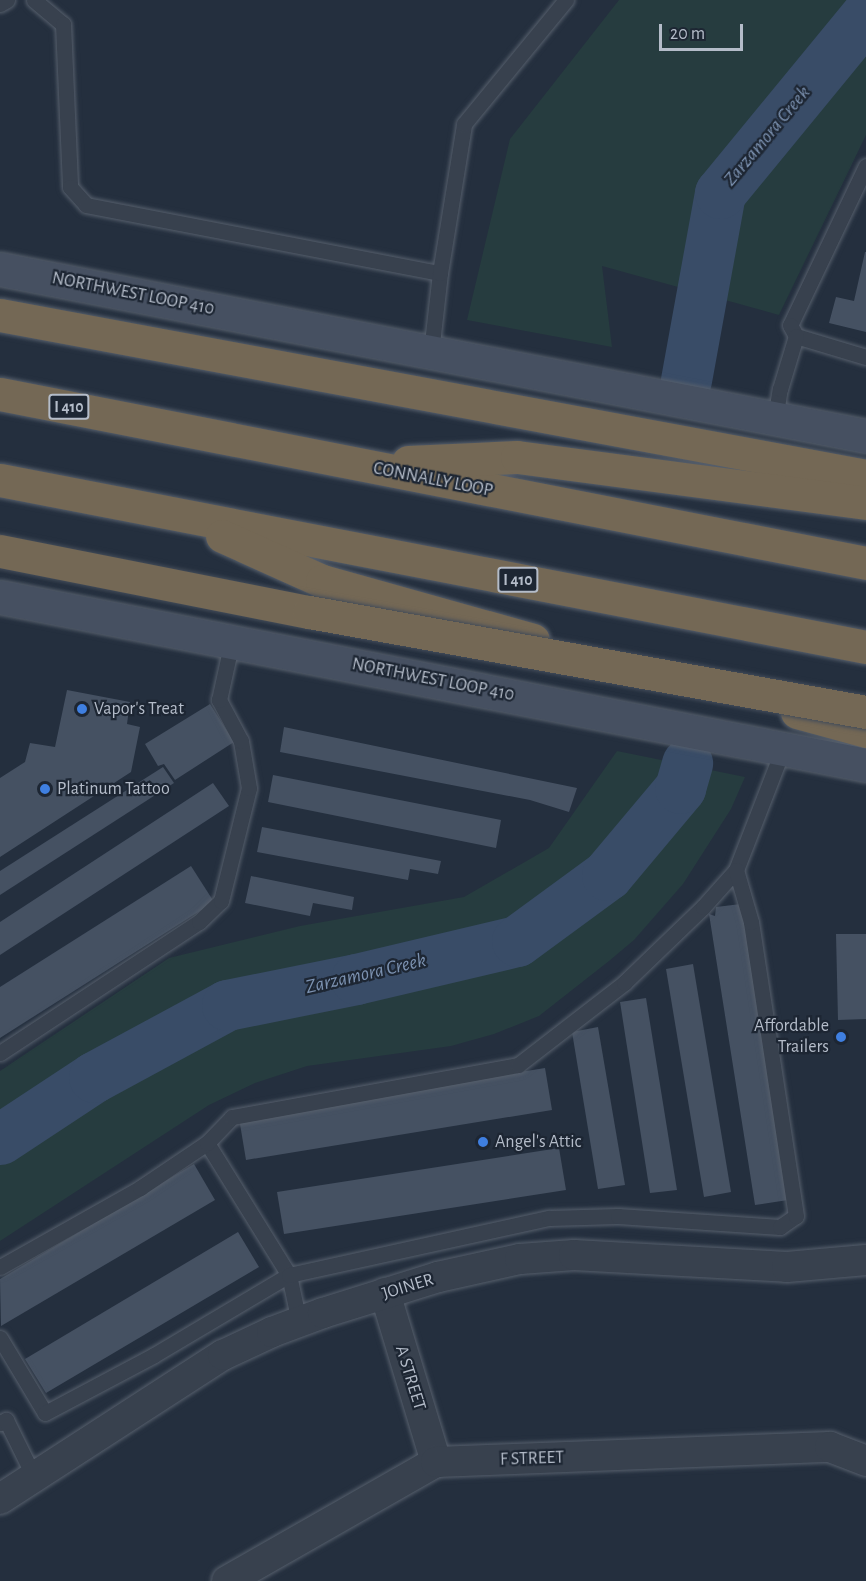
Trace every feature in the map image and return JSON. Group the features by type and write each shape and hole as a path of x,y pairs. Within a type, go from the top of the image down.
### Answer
{"highway":[{"path":"0,315 866,476"},
{"name":"CONNALLY LOOP","path":"0,394 352,465 866,563"},
{"path":"352,465 517,457 866,503"},
{"name":"I 410","path":"0,480 866,647"},
{"path":"171,513 322,581 866,731"},
{"path":"0,551 309,612 866,712"}],"main road":[{"name":"NORTHWEST LOOP 410","path":"0,269 866,436"},
{"name":"NORTHWEST LOOP 410","path":"1,604 232,641 866,765"}],"street":[{"name":"JOINER","path":"0,1499 223,1356 299,1322 438,1277 520,1259 574,1255 787,1267 866,1260"},
{"name":"A STREET","path":"385,1293 436,1462"},
{"name":"F STREET","path":"227,1581 436,1462 830,1447 866,1461"}],"lane":[{"path":"0,4 7,0"},
{"path":"34,0 63,24 70,187 86,205 440,273"},
{"path":"431,351 440,273 464,124 566,0"},
{"path":"866,166 790,325 796,336 866,357"},
{"path":"776,419 783,381 796,336"},
{"path":"0,1053 199,922 221,901 249,788 241,741 219,700 232,641"},
{"path":"0,1267 140,1188 207,1143 232,1117 518,1065 624,983 703,907 736,870 783,749"},
{"path":"0,1338 45,1413 154,1355 289,1275 549,1218 618,1216 780,1227 796,1216 751,922 736,870"},
{"path":"207,1143 289,1275 299,1322"},
{"path":"0,1424 6,1420 34,1477"}],"green space":[{"path":"619,0 866,0 866,135 779,315 602,266 612,347 467,320 510,139"},
{"path":"617,751 745,777 731,809 683,884 634,940 609,961 539,1016 494,1034 451,1046 307,1066 255,1083 209,1105 0,1241 0,1071 169,958 300,926 464,897 549,848"}],"building":[{"path":"865,252 866,332 829,323 836,297 854,301"},
{"path":"67,690 130,702 127,724 140,727 131,772 0,857 0,778 25,762 30,743 55,747"},
{"path":"210,704 234,742 175,780 164,764 158,766 145,744"},
{"path":"284,727 577,788 569,812 530,800 280,752"},
{"path":"163,767 174,783 0,895 0,871"},
{"path":"273,775 501,820 496,848 268,802"},
{"path":"213,783 229,806 0,955 0,922"},
{"path":"262,827 441,861 438,874 410,869 408,880 257,852"},
{"path":"191,866 214,902 0,1038 0,987"},
{"path":"251,876 354,897 352,910 313,903 310,916 245,903"},
{"path":"741,904 788,1200 755,1205 709,914 715,916 716,907"},
{"path":"836,934 866,934 866,1019 838,1020"},
{"path":"693,964 731,1192 704,1197 666,969"},
{"path":"646,998 677,1190 650,1193 620,1002"},
{"path":"598,1027 625,1185 598,1189 572,1032"},
{"path":"545,1068 552,1110 246,1160 239,1118"},
{"path":"559,1148 566,1190 284,1234 277,1192"},
{"path":"194,1164 215,1200 1,1326 0,1279"},
{"path":"238,1232 259,1267 46,1393 25,1359"}],"waterway":[{"name":"Zarzamora Creek","path":"686,380 720,193 866,15"},
{"name":"Zarzamora Creek","path":"0,1139 94,1077 227,1005 356,979 517,941 607,875 680,788 687,763"}],"place":[{"name":"Vapor's Treat","path":"82,709"},
{"name":"Platinum Tattoo","path":"45,789"},
{"name":"Affordable Trailers","path":"841,1037"},
{"name":"Angel's Attic","path":"483,1142"}]}
